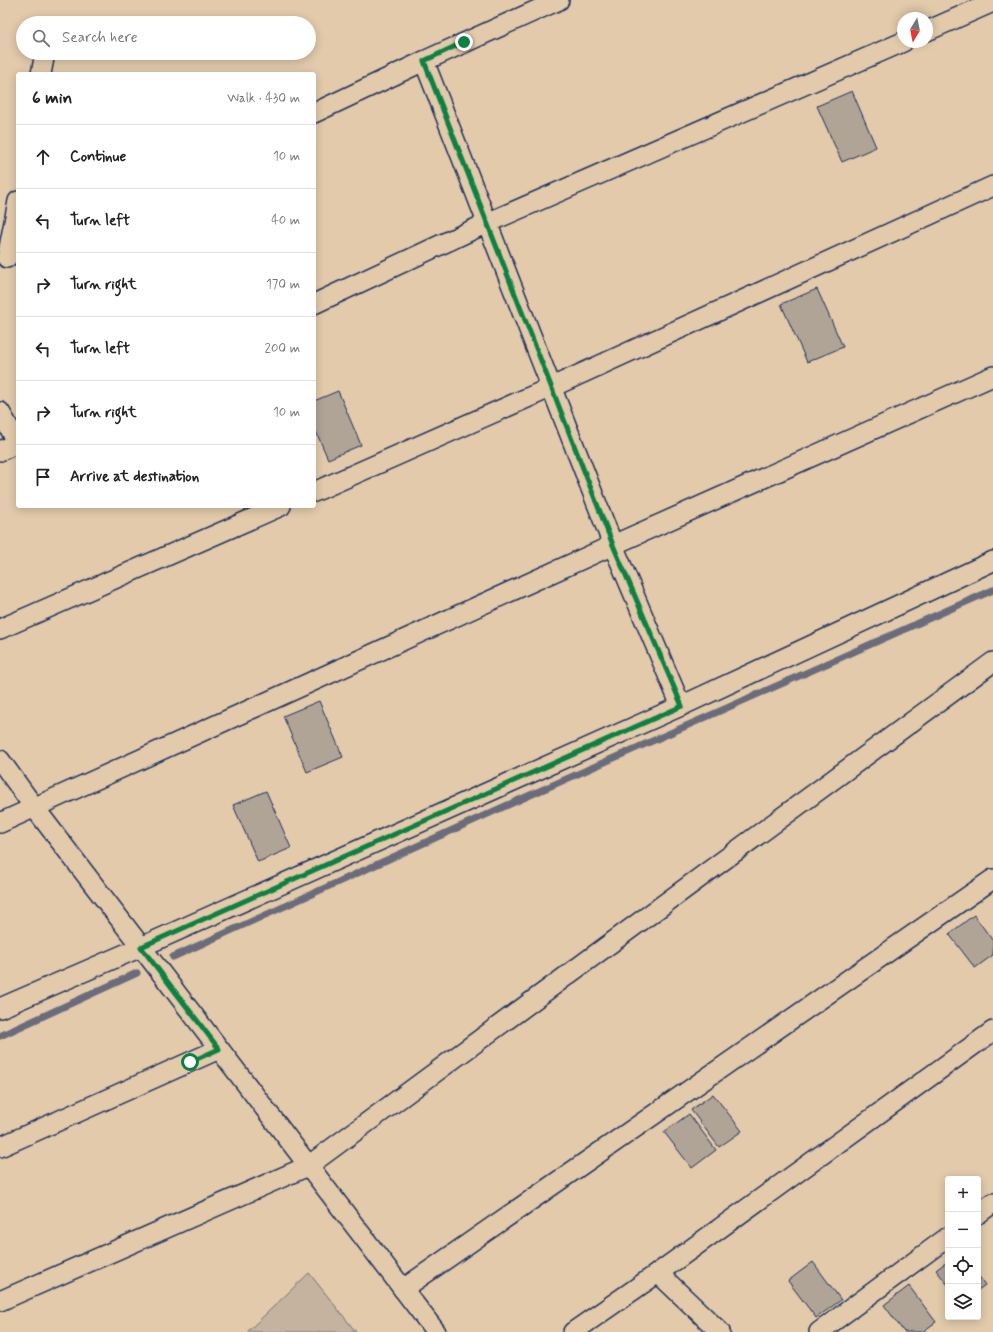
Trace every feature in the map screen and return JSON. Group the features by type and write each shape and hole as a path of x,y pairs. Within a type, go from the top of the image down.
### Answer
{"street":[{"path":"316,112 559,0"},
{"path":"933,28 993,2"},
{"path":"316,303 487,223 897,45"},
{"path":"42,72 44,60"},
{"path":"424,61 613,545 682,706"},
{"path":"316,491 552,388 993,186"},
{"path":"8,257 16,212"},
{"path":"0,823 613,545 993,376"},
{"path":"0,412 16,440"},
{"path":"0,451 16,444"},
{"path":"0,629 276,508"},
{"path":"0,1008 141,947 682,706 993,561"},
{"path":"0,1302 308,1166 993,662"},
{"path":"0,760 34,807 436,1332"},
{"path":"403,1289 993,879"},
{"path":"572,1332 658,1273 993,1031"},
{"path":"0,1147 219,1049"},
{"path":"981,1212 993,1203"},
{"path":"819,1332 945,1239"},
{"path":"658,1273 720,1332"}],"shaded area":[{"path":"309,1273 356,1332 247,1332"}],"building":[{"path":"852,91 876,147 842,162 817,106"},
{"path":"817,289 843,347 807,362 781,304"},
{"path":"338,391 361,445 328,459 316,432 316,400"},
{"path":"319,701 343,757 307,772 283,716"},
{"path":"266,791 291,848 258,862 233,805"},
{"path":"974,915 993,941 993,955 975,968 949,934"},
{"path":"713,1094 742,1131 719,1147 691,1110"},
{"path":"689,1114 716,1150 692,1168 664,1132"},
{"path":"813,1262 841,1300 816,1318 788,1281"},
{"path":"945,1263 945,1281 936,1270"},
{"path":"981,1279 985,1285 981,1288"},
{"path":"909,1286 936,1322 922,1332 904,1332 884,1305"}],"waterway":[{"path":"173,957 501,808 993,590"},
{"path":"0,1036 137,973"}],"route":[{"path":"190,1062 219,1049 141,947 682,706 613,545 424,61 464,42"}]}
